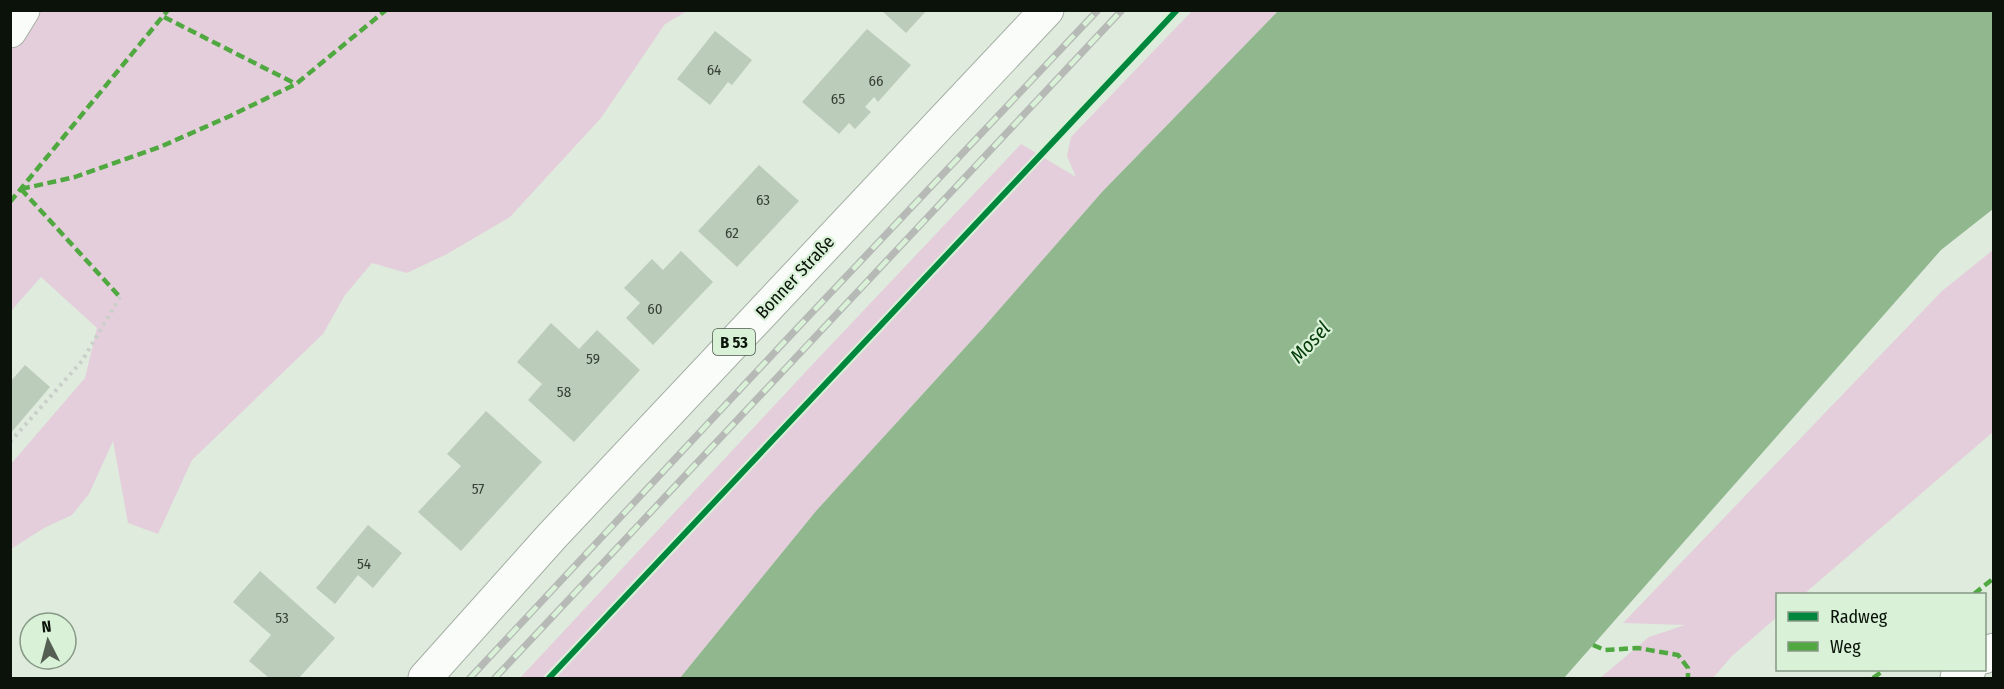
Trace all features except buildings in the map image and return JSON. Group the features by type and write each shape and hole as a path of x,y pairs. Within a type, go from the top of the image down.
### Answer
{"main road":[{"path":"10,31 23,10"},
{"name":"Bonner Straße","path":"425,678 560,527 1047,10"}],"path":[{"path":"10,442 82,361 120,297"}],"shaded area":[{"path":"11,11 687,11 665,24 601,118 510,217 447,254 407,273 372,263 345,295 323,334 192,460 158,534 128,523 113,441 89,494 72,515 44,528 11,549 11,464 85,378 97,328 41,277 11,311"},
{"path":"1192,11 1278,11 1102,192 983,328 816,511 680,678 520,678 1021,144 1076,177 1067,156 1071,137"},
{"path":"1993,250 1993,432 1805,593 1776,593 1776,618 1732,656 1713,678 1600,678 1649,637 1685,625 1623,623 1942,291"}],"water":[{"name":"Mosel","path":"1278,11 1993,11 1993,209 1941,250 1564,678 680,678 816,511 983,328 1102,192"}],"railway":[{"path":"470,678 1098,10"},
{"path":"495,678 1122,10"}],"marked path":[{"path":"10,202 168,10"},
{"path":"21,189 75,177 160,147 296,84 386,10"},
{"path":"164,17 296,84"},
{"path":"21,189 120,297"},
{"path":"1975,593 1994,578"},
{"path":"1593,645 1605,650 1638,648 1678,655 1688,668 1688,678"},
{"path":"1873,678 1883,671"}],"cycle path":[{"path":"549,678 1177,10"}]}
